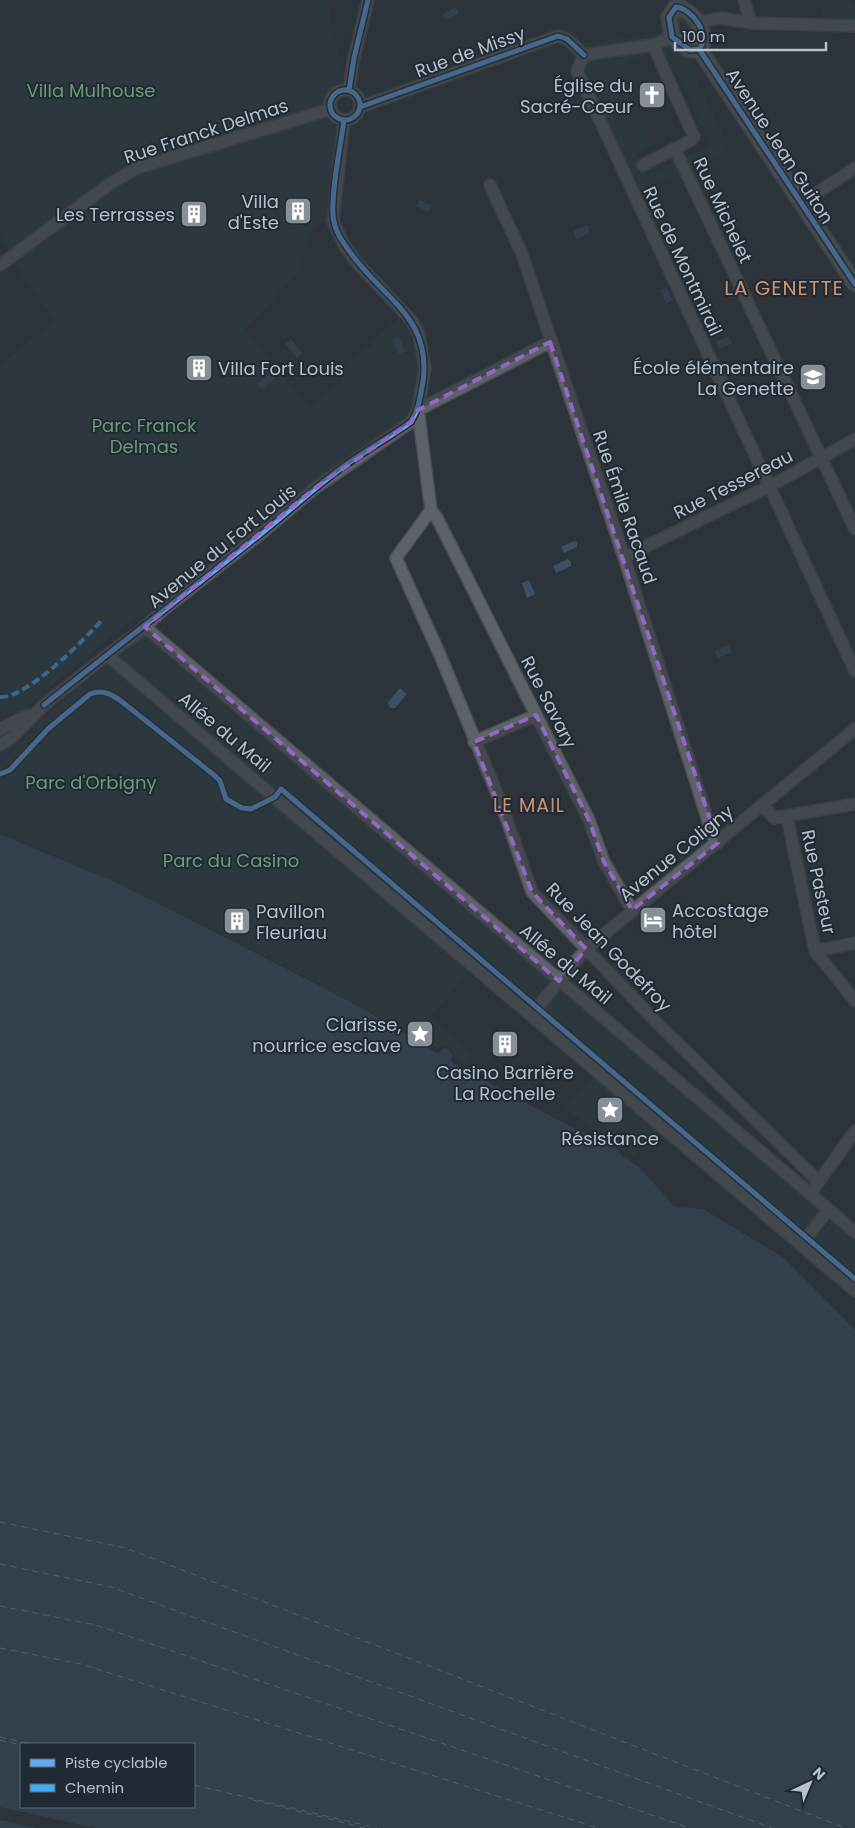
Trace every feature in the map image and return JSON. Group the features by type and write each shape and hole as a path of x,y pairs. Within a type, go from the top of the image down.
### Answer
{"main road":[{"path":"674,3 684,10 697,23 704,42 700,49 690,50 672,37 669,17 674,3"},
{"name":"Avenue Jean Guiton","path":"700,49 855,284"}],"street":[{"path":"349,90 354,58 368,0"},
{"path":"744,0 751,23"},
{"path":"697,23 720,18 751,23 855,26"},
{"name":"Rue de Missy","path":"360,107 558,36 567,38 584,55"},
{"path":"584,55 653,45 672,37"},
{"path":"642,165 690,142 694,133 653,45"},
{"name":"Rue de Montmirail","path":"584,55 577,71 768,487 855,671"},
{"path":"341,90 349,90 359,98 360,107 353,118 344,120 336,117 331,109 331,100 334,94 341,90"},
{"name":"Rue Franck Delmas","path":"0,265 111,183 137,168 331,109"},
{"path":"344,120 333,221 344,245 358,264 408,316 419,334 425,368 418,410 430,510"},
{"name":"Rue Michelet","path":"675,149 855,530"},
{"path":"802,203 855,168"},
{"name":"Rue Émile Racaud","path":"490,185 522,254 550,342 624,557 713,836 718,843"},
{"path":"418,410 550,342"},
{"name":"Avenue du Fort Louis","path":"44,705 145,627 315,488 348,463 411,422 418,410"},
{"name":"Rue Tessereau","path":"624,557 768,487 855,439"},
{"name":"Rue Savary","path":"430,510 437,518 589,820 604,862 632,910"},
{"name":"Rue Jean Godefroy","path":"430,510 396,558 440,655 474,742 501,803 532,892 658,1024 818,1180"},
{"name":"Allée du Mail","path":"145,627 855,1232"},
{"name":"Allée du Mail","path":"107,655 855,1291"},
{"path":"0,729 44,705"},
{"path":"0,745 11,738 44,705"},
{"path":"474,742 536,714"},
{"name":"Avenue Coligny","path":"531,1015 586,949 855,730"},
{"path":"763,806 774,818 855,804"},
{"name":"Rue Pasteur","path":"787,817 816,951 855,1001"},
{"path":"816,951 855,943"},
{"path":"811,1195 818,1180 855,1131"},
{"path":"801,1245 828,1210"}],"highlighted area":[{"path":"550,342 718,843 632,910 604,862 589,820 536,715 474,742 532,892 586,949 559,981 145,627 315,488 411,422 418,410"}],"green space":[{"path":"0,0 327,0 346,90 335,94 330,103 333,113 340,119 333,221 317,225 311,232 299,272 245,329 309,409 346,377 343,372 346,369 342,365 372,345 370,342 403,315 412,324 420,370 414,404 402,421 334,466 257,530 148,612 124,626 19,713 0,716 0,365 55,321 17,267 0,235"},
{"path":"818,0 848,0 855,5 855,26 825,26"},
{"path":"676,7 704,42 678,43"},
{"path":"663,32 671,47 696,60 690,64 729,149 639,193 577,71 587,61 647,50 650,53 618,67 654,145 637,154 648,176 711,145 677,72 668,77 653,45 584,55 574,46"},
{"path":"150,636 551,978 527,1007 119,659 141,638"},
{"path":"102,668 112,668 472,970 430,1016 470,1053 470,1068 453,1058 454,1054 450,1048 442,1046 437,1049 330,990 221,934 111,881 0,831 0,754"},
{"path":"562,988 821,1209 798,1238 539,1015"},
{"path":"598,1071 662,1126 633,1156 564,1108"},
{"path":"835,1221 855,1238 855,1286 809,1247 830,1222"}],"water":[{"path":"456,7 459,13 446,20 443,14"},
{"path":"420,200 432,206 429,212 416,206"},
{"path":"587,225 590,232 577,240 573,231"},
{"path":"666,287 673,300 666,303 660,290"},
{"path":"729,336 732,343 719,349 716,342"},
{"path":"395,337 399,337 405,352 398,354 393,341"},
{"path":"291,339 302,353 297,358 285,344"},
{"path":"271,373 275,378 261,389 257,384"},
{"path":"574,541 577,543 577,547 564,553 561,547"},
{"path":"568,559 571,562 571,566 556,573 553,566"},
{"path":"529,580 535,594 527,598 522,583"},
{"path":"729,645 732,652 718,658 715,651"},
{"path":"400,688 407,694 395,708 390,708 388,702"},
{"path":"0,834 110,880 236,943 357,1005 437,1053 444,1048 448,1049 452,1055 451,1062 569,1126 616,1148 621,1155 640,1168 675,1207 703,1209 784,1258 855,1330 855,1828 0,1828"}],"pier":[{"path":"0,1807 95,1828 37,1828 0,1820"}],"ferry route":[{"path":"0,1522 126,1548 845,1828"},
{"path":"0,1564 111,1587 772,1828"},
{"path":"0,1606 96,1625 690,1828"},
{"path":"0,1648 81,1664 598,1828"},
{"path":"0,1737 27,1743"},
{"path":"0,1740 20,1745"},
{"path":"195,1785 377,1828"},
{"path":"253,1800 366,1828"}],"marked path":[{"path":"0,697 11,695 39,679 69,654 102,620"}],"cycle path":[{"path":"349,90 354,58 368,0"},
{"path":"676,7 688,12 698,23 703,37 699,49 690,50 672,37 669,17 676,7"},
{"path":"360,107 558,36 567,39 584,55"},
{"path":"699,49 855,284"},
{"path":"345,90 356,94 360,105 356,116 345,120 334,116 330,105 334,94 345,90"},
{"path":"44,705 262,533 325,480 411,422 414,417 423,382 424,360 420,341 413,325 402,310 363,268 345,245 338,234 334,222 334,187 344,120"},
{"path":"0,774 10,770 48,729 90,694 102,692 110,694 121,701 214,775 220,781 226,799 242,808 251,809 275,797 281,789 855,1279"}],"place":[{"name":"Église du Sacré-Cœur","path":"652,95"},
{"name":"Villa d'Este","path":"298,211"},
{"name":"Les Terrasses","path":"194,214"},
{"name":"Villa Fort Louis","path":"199,368"},
{"name":"École élémentaire La Genette","path":"813,377"},
{"name":"Accostage hôtel","path":"653,920"},
{"name":"Pavillon Fleuriau","path":"237,921"},
{"name":"Clarisse, nourrice esclave","path":"420,1034"},
{"name":"Casino Barrière La Rochelle","path":"505,1044"},
{"name":"Résistance","path":"610,1110"}],"district":[{"name":"LA GENETTE","path":"784,288"},
{"name":"LE MAIL","path":"529,805"}],"park label":[{"name":"Villa Mulhouse","path":"91,90"},
{"name":"Parc Franck Delmas","path":"144,435"},
{"name":"Parc d'Orbigny","path":"91,782"},
{"name":"Parc du Casino","path":"231,860"}]}
